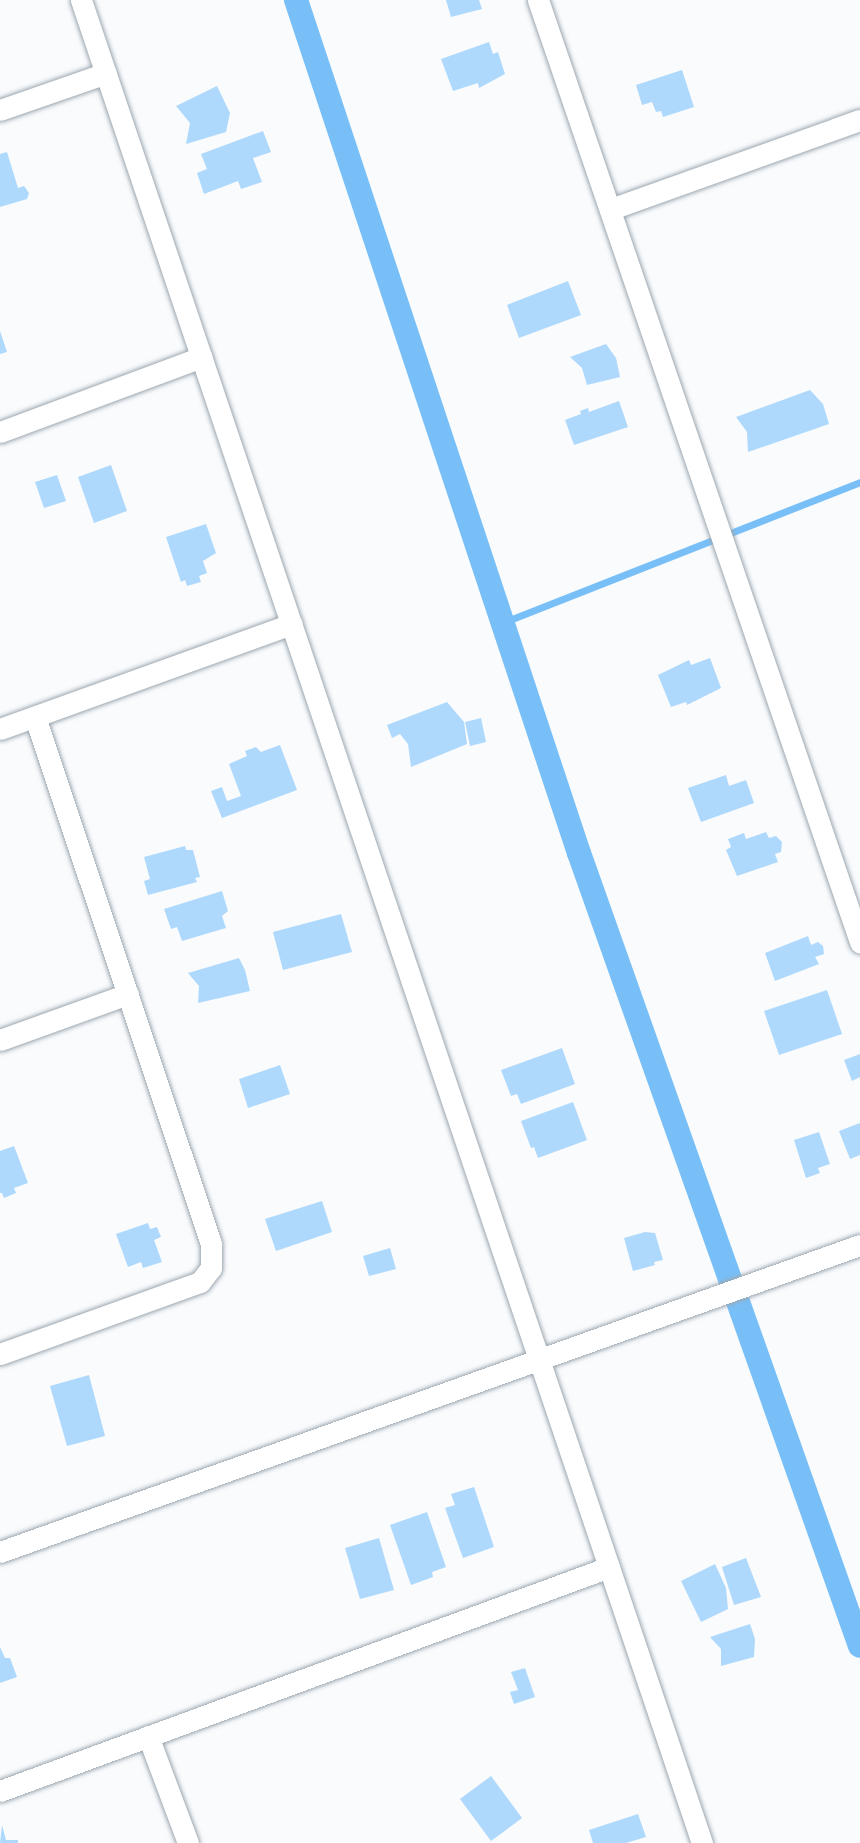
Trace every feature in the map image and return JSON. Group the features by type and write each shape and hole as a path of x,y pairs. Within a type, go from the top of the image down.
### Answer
{"street":[{"path":"81,0 702,1843"},
{"path":"538,0 859,939"},
{"path":"0,110 106,73"},
{"path":"611,209 860,120"},
{"path":"0,432 202,357"},
{"path":"0,729 292,624"},
{"path":"0,1354 200,1282 212,1268 211,1244 35,717"},
{"path":"0,1040 128,994"},
{"path":"0,1552 860,1245"},
{"path":"0,1791 609,1567"},
{"path":"148,1736 188,1843"}],"building":[{"path":"446,0 479,0 482,9 451,17"},
{"path":"489,42 493,54 498,52 505,74 479,88 478,83 453,91 441,59"},
{"path":"682,70 694,107 663,117 661,111 656,112 652,102 642,105 636,85"},
{"path":"217,86 230,113 226,132 186,144 190,123 176,106"},
{"path":"263,131 271,152 253,158 262,182 241,189 238,181 204,194 197,173 207,169 201,154"},
{"path":"7,152 18,188 24,186 29,193 27,199 0,207 0,154"},
{"path":"568,281 581,315 519,338 507,305"},
{"path":"0,331 7,352 0,354"},
{"path":"606,344 616,358 620,377 587,385 582,368 570,357"},
{"path":"810,390 823,404 829,424 748,452 747,432 736,417"},
{"path":"619,401 628,427 574,445 565,420 581,414 580,411 588,408 589,412"},
{"path":"111,465 127,511 94,523 78,477"},
{"path":"57,475 66,501 44,508 35,482"},
{"path":"206,524 216,553 203,561 207,573 199,576 201,582 187,586 185,580 181,582 166,537"},
{"path":"710,658 721,688 687,705 686,702 671,707 658,675 689,660 691,665"},
{"path":"447,702 464,722 467,744 411,767 408,744 400,734 392,738 387,725"},
{"path":"481,718 486,742 470,746 465,722"},
{"path":"280,745 297,790 222,818 211,791 222,787 227,801 241,796 229,764 247,756 245,751 256,747 261,752"},
{"path":"726,775 729,786 746,780 754,803 701,822 688,788"},
{"path":"766,832 769,838 776,836 782,842 781,852 775,854 778,862 737,876 726,850 731,847 728,839 744,833 746,839"},
{"path":"185,846 186,850 193,850 200,877 195,878 197,882 148,895 144,881 150,879 144,857"},
{"path":"222,891 228,911 222,916 226,928 182,941 177,927 171,929 164,909"},
{"path":"341,914 352,952 283,970 273,932"},
{"path":"808,936 811,945 818,942 823,946 824,954 815,957 819,964 775,981 765,953"},
{"path":"239,958 245,970 250,991 198,1003 199,986 188,973"},
{"path":"827,990 842,1034 779,1055 764,1011"},
{"path":"562,1048 575,1084 521,1104 517,1094 511,1096 501,1070"},
{"path":"860,1054 860,1077 852,1081 844,1060"},
{"path":"280,1065 290,1094 248,1108 239,1079"},
{"path":"573,1102 587,1140 538,1158 534,1147 531,1148 521,1121"},
{"path":"860,1123 860,1155 850,1159 839,1131"},
{"path":"819,1132 830,1164 818,1168 820,1173 806,1178 794,1140"},
{"path":"14,1146 28,1183 14,1188 16,1193 4,1198 0,1193 0,1151"},
{"path":"322,1201 332,1232 276,1251 265,1219"},
{"path":"148,1223 150,1229 157,1227 161,1237 154,1240 162,1262 143,1268 141,1262 128,1267 116,1234"},
{"path":"645,1232 655,1233 663,1260 654,1262 655,1265 633,1271 624,1238"},
{"path":"390,1248 396,1269 369,1276 363,1256"},
{"path":"89,1375 105,1436 67,1446 50,1386"},
{"path":"474,1487 494,1547 463,1558 445,1508 455,1505 451,1494"},
{"path":"427,1512 446,1567 432,1572 433,1577 411,1585 390,1525"},
{"path":"379,1538 394,1590 360,1599 345,1548"},
{"path":"746,1558 761,1597 734,1605 722,1567"},
{"path":"715,1564 726,1588 728,1609 701,1622 681,1581"},
{"path":"750,1624 755,1639 754,1657 721,1666 721,1649 710,1637"},
{"path":"0,1647 5,1658 10,1658 17,1677 0,1683"},
{"path":"525,1668 535,1697 514,1704 510,1692 518,1690 511,1672"},
{"path":"491,1776 522,1818 491,1841 460,1799"},
{"path":"638,1814 646,1837 626,1843 593,1843 589,1830"},
{"path":"2,1825 6,1840 18,1840 18,1843 0,1843"}],"waterway":[{"path":"296,0 579,853 860,1646"},
{"path":"502,623 860,482"}]}
